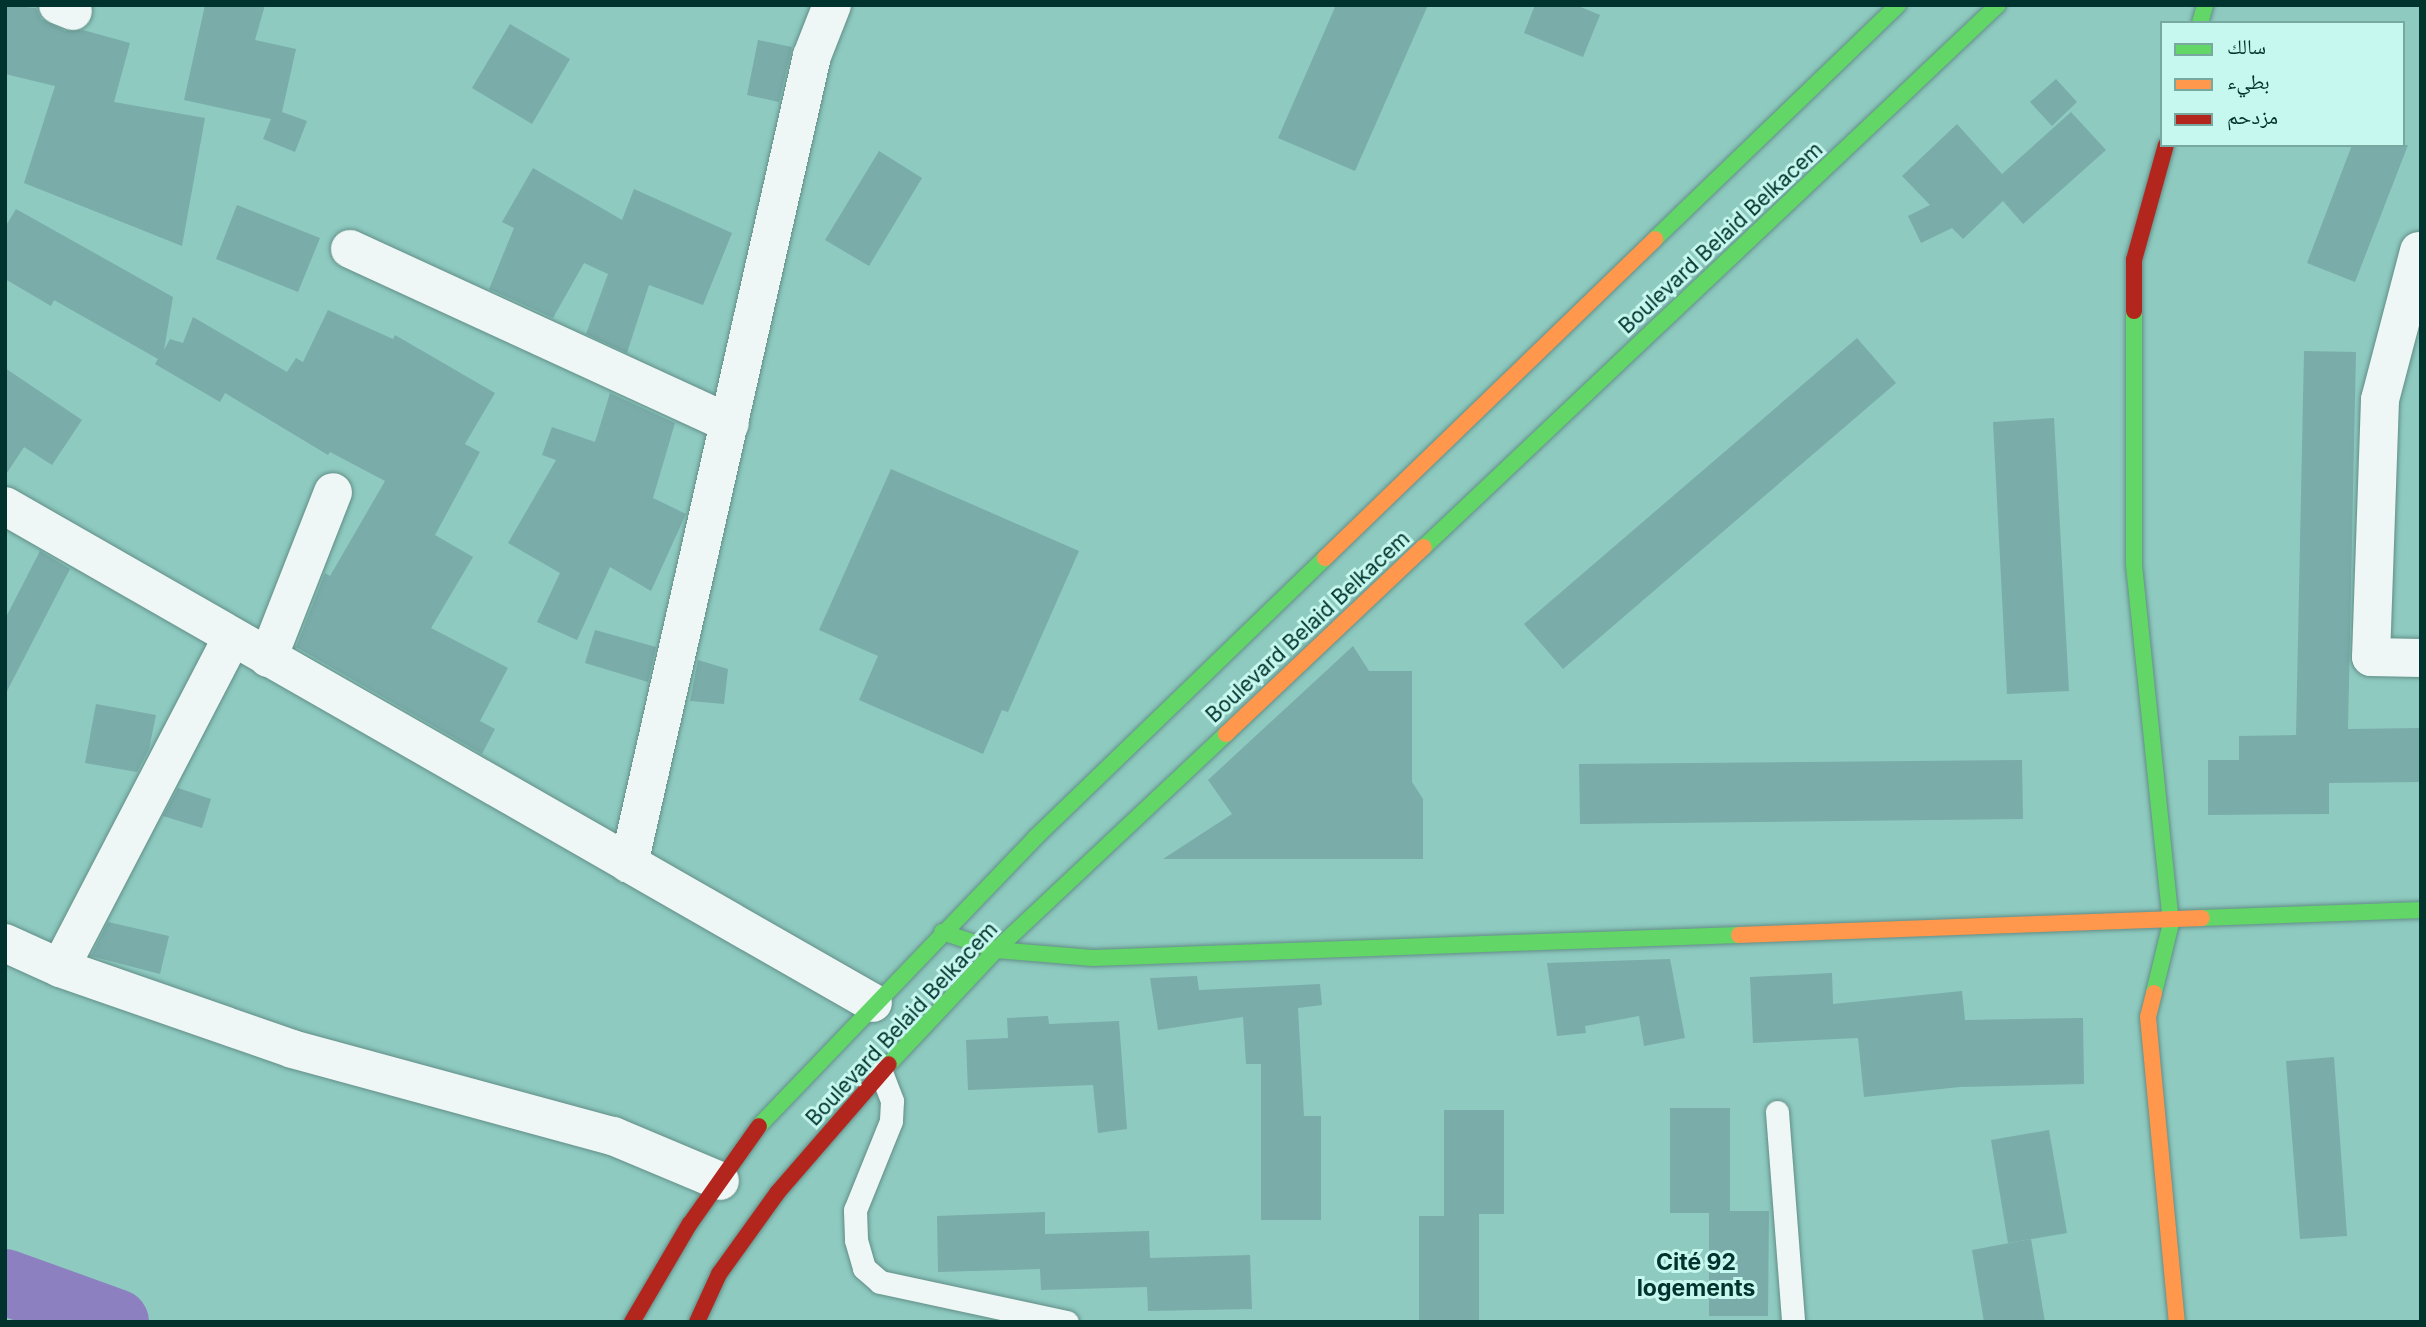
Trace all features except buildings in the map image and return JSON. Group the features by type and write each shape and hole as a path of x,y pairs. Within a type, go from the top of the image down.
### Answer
{"main road":[{"name":"Boulevard Belaid Belkacem","path":"634,1319 720,1181 768,1113 873,1003 942,932 1898,5"},
{"name":"Boulevard Belaid Belkacem","path":"697,1322 719,1274 778,1192 881,1072 996,950 1998,5"},
{"path":"2165,147 2134,260 2134,565 2171,923 2148,1017 2177,1322"},
{"path":"942,932 996,950 1093,958 2171,923 2421,910"}],"street":[{"path":"629,864 812,56 832,5"},
{"path":"350,249 730,424"},
{"path":"2419,251 2380,400 2371,657 2421,658"},
{"path":"268,658 333,492"},
{"path":"5,506 873,1003"},
{"path":"60,968 232,637"},
{"path":"5,943 60,968 292,1049 613,1136 720,1181"}],"lane":[{"path":"881,1072 892,1101 891,1121 855,1210 856,1240 864,1268 880,1282 1067,1322"},
{"path":"1777,1112 1793,1322"}],"waterway":[{"path":"5,1282 116,1322"}],"traffic: fast":[{"path":"1655,239 1898,5"},
{"path":"1424,547 1998,5"},
{"path":"2201,21 2205,5"},
{"path":"2134,311 2134,565 2171,923 2154,993"},
{"path":"759,1126 1036,837 1325,558"},
{"path":"889,1064 996,950 1226,734"},
{"path":"2202,918 2421,910"},
{"path":"942,932 996,950 1093,958 1739,935"}],"traffic: slow":[{"path":"1325,558 1655,239"},
{"path":"1226,734 1424,547"},
{"path":"1739,935 2202,918"},
{"path":"2154,993 2148,1017 2177,1322"}],"traffic: jam":[{"path":"2134,311 2134,260 2165,147"},
{"path":"697,1322 719,1274 778,1192 889,1064"},
{"path":"632,1322 689,1225 759,1126"}],"district":[{"name":"Cité 92 logements","path":"1696,1275"}]}
